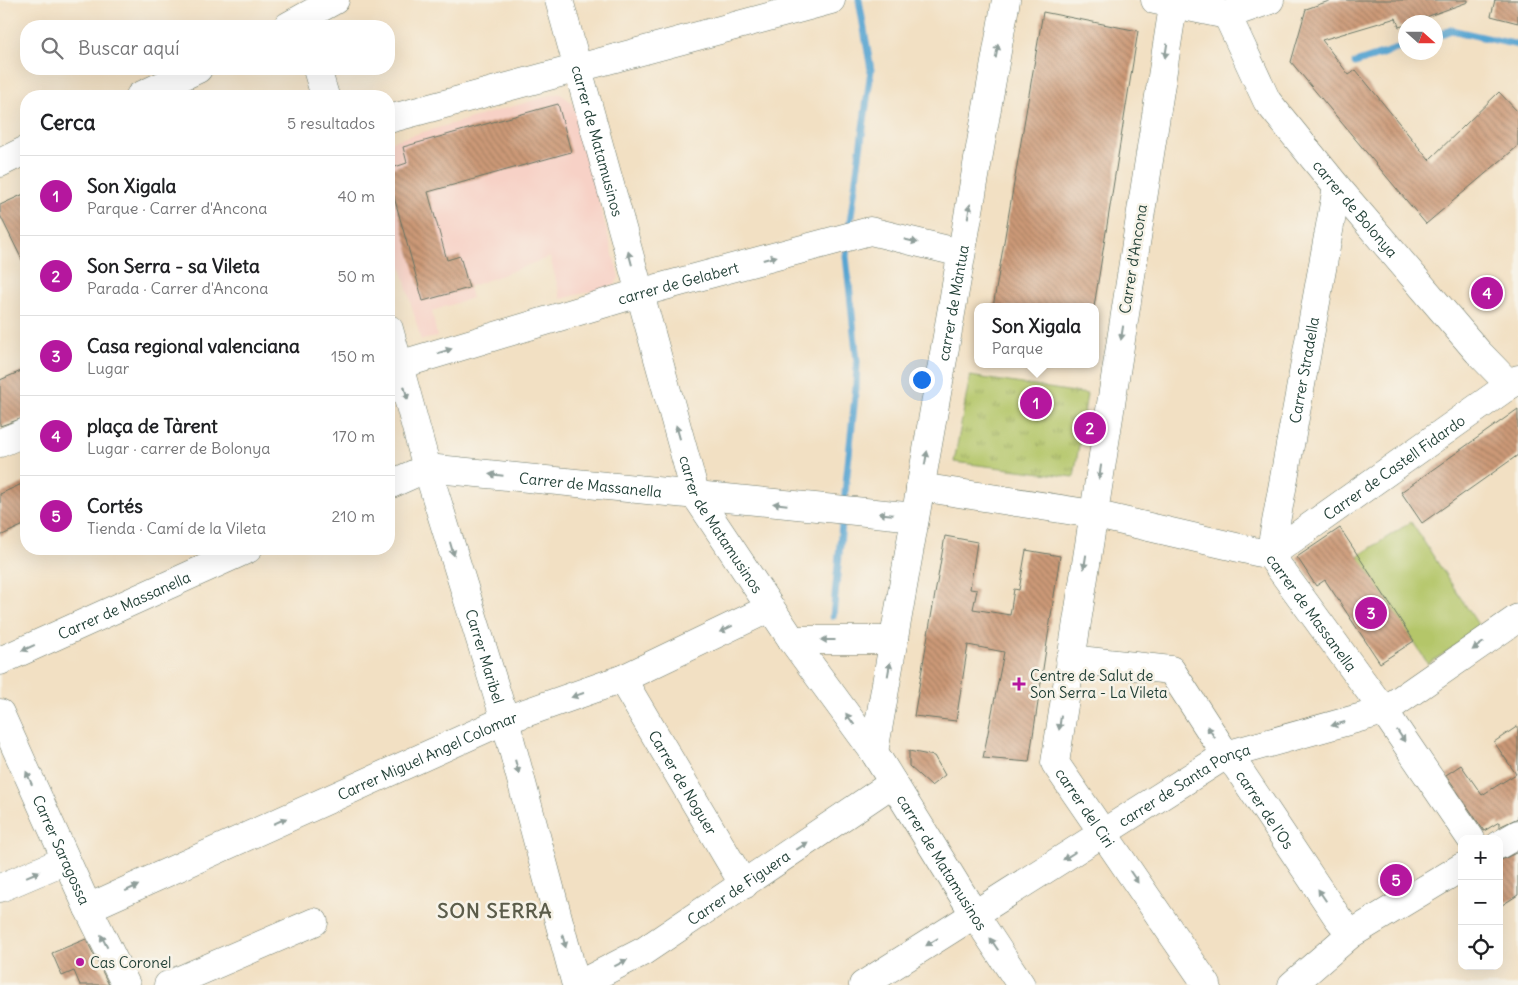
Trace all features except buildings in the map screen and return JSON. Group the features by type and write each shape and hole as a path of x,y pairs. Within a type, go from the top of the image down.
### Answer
{"street":[{"path":"299,18 335,0"},
{"name":"carrer de Matamusinos","path":"559,0 696,496 792,640 874,752 974,915 1021,985"},
{"path":"395,117 579,67 776,8 831,0"},
{"name":"carrer de Màntua","path":"874,752 1006,0"},
{"path":"1167,1 1227,15 1270,0"},
{"name":"Carrer d'Ancona","path":"1093,514 1167,1"},
{"name":"carrer de Bolonya","path":"1227,15 1267,101 1337,187 1478,352 1514,382"},
{"path":"153,90 185,75"},
{"path":"320,75 323,90"},
{"path":"0,163 20,153"},
{"name":"Carrer Stradella","path":"1270,555 1337,187"},
{"name":"carrer de Gelabert","path":"399,365 639,293 870,231 961,254"},
{"name":"Carrer Maribel","path":"395,351 427,468 504,720 577,985"},
{"name":"Carrer de Castell Fidardo","path":"1270,555 1514,382"},
{"path":"0,443 20,435"},
{"path":"395,482 427,468"},
{"name":"Carrer de Massanella","path":"427,468 915,517"},
{"name":"carrer de Massanella","path":"920,487 1093,514 1270,555 1384,711 1468,835"},
{"name":"carrer del Ciri","path":"1093,514 1055,763 1208,985"},
{"name":"Carrer de Massanella","path":"0,661 235,555"},
{"name":"Carrer Miguel Angel Colomar","path":"88,908 504,720 622,680 770,608"},
{"name":"carrer de Santa Ponça","path":"863,985 1226,755 1384,711 1518,618"},
{"path":"792,640 894,640"},
{"name":"carrer de l'Os","path":"1070,659 1170,670 1226,755 1237,767 1338,918 1351,934"},
{"name":"Carrer de Noguer","path":"622,680 744,885"},
{"name":"Carrer Saragossa","path":"0,713 88,908 126,985"},
{"name":"Carrer de Figuera","path":"577,985 644,951 893,783"},
{"path":"1503,843 1518,834"},
{"path":"0,888 66,860"},
{"path":"1292,985 1351,934 1458,869"},
{"path":"168,985 314,922"}],"shaded area":[{"path":"559,93 573,103 619,277 615,285 561,299 550,257 469,287 472,298 432,311 437,337 421,340 395,245 395,140"}],"green space":[{"path":"970,376 1087,394 1074,477 954,462"},
{"path":"1411,522 1481,629 1428,664 1358,556"}],"waterway":[{"path":"849,230 871,70 859,0"},
{"path":"1443,33 1451,30 1518,45"},
{"path":"1355,63 1398,49"},
{"path":"844,503 857,361 846,256 848,243"},
{"path":"833,616 843,514"}],"place":[{"name":"plaça de Tàrent","path":"1487,293"},
{"name":"Son Xigala","path":"1036,403"},
{"name":"Son Serra - sa Vileta","path":"1090,428"},
{"name":"Casa regional valenciana","path":"1371,613"},
{"name":"Centre de Salut de Son Serra - La Vileta","path":"1019,684"},
{"name":"Cortés","path":"1396,880"},
{"name":"Cas Coronel","path":"80,962"}],"district":[{"name":"SON SERRA","path":"495,910"}]}
